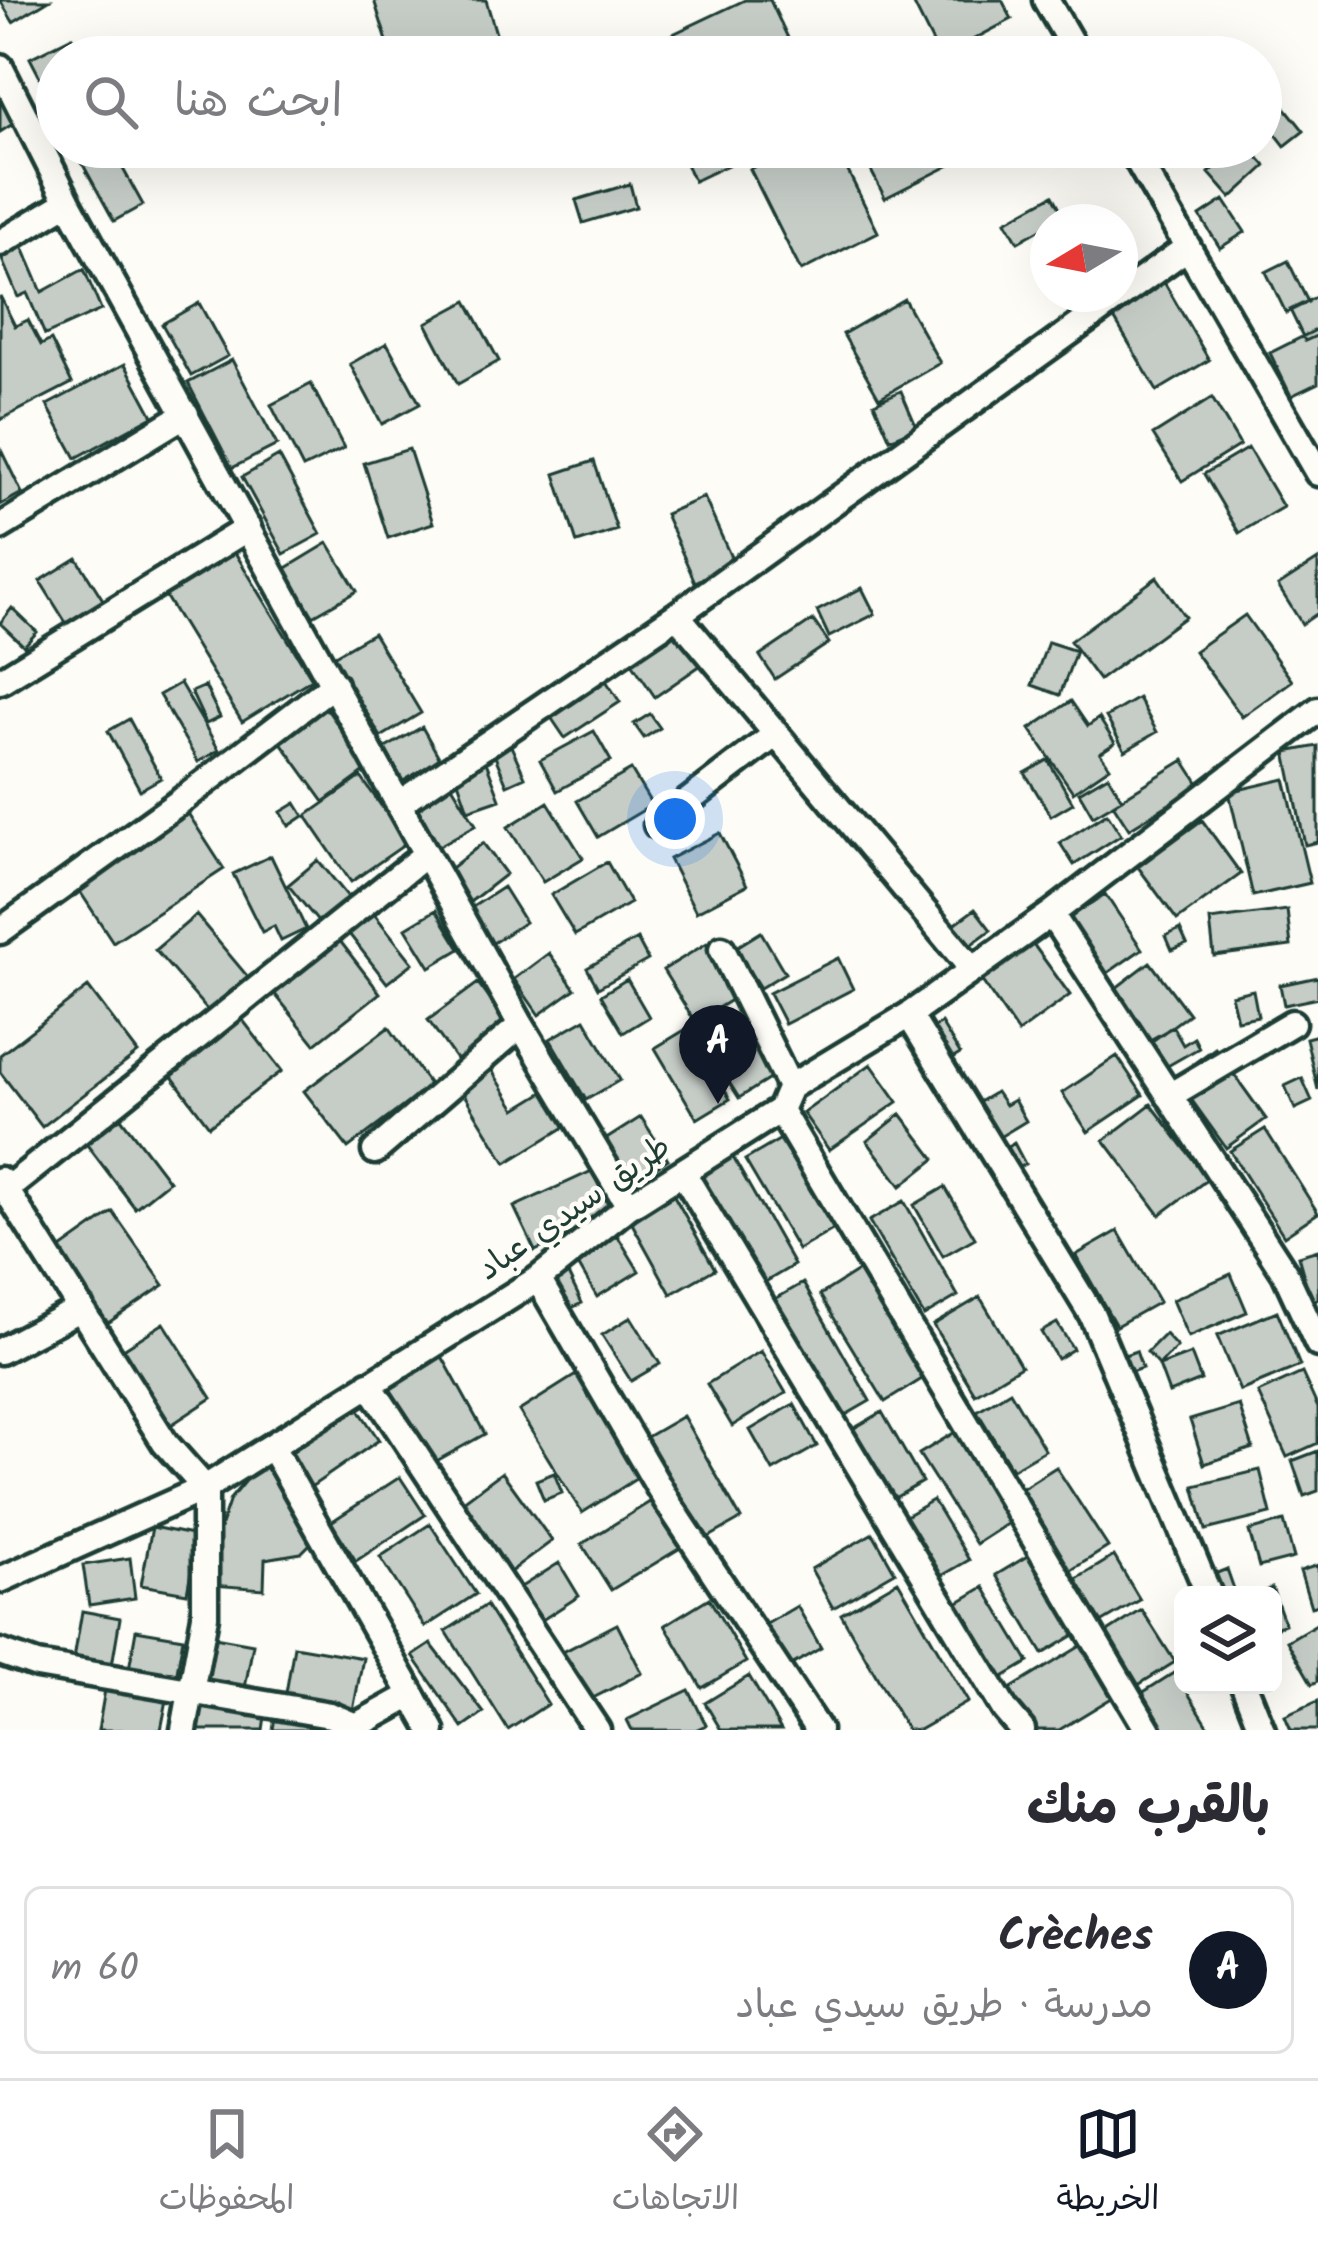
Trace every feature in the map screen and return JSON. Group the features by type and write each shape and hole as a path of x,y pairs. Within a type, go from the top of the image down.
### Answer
{"street":[{"path":"1046,0 1066,36"},
{"path":"0,67 36,138"},
{"path":"51,168 521,1025 629,1206"},
{"path":"1142,168 1318,473"},
{"path":"0,243 68,202"},
{"path":"400,803 677,615 1188,247"},
{"path":"0,527 186,414"},
{"path":"0,681 248,528"},
{"path":"677,615 973,970"},
{"path":"0,931 334,684"},
{"name":"طريق سيدي عباد","path":"0,1580 205,1488 538,1279 629,1206 1051,914 1318,710"},
{"path":"657,825 776,734"},
{"path":"184,1730 205,1616 205,1488 165,1443 3,1184 427,854"},
{"path":"1051,914 1285,1273 1318,1344"},
{"path":"722,949 785,1098 1148,1730"},
{"path":"909,1015 1092,1315 1204,1586"},
{"path":"1169,1096 1292,1023"},
{"path":"375,1150 521,1025"},
{"path":"683,1173 1005,1710 1022,1730"},
{"path":"538,1279 668,1503 818,1730"},
{"path":"0,1351 81,1308"},
{"path":"368,1384 597,1730"},
{"path":"272,1447 432,1730"},
{"path":"0,1652 37,1665 330,1715 356,1728 410,1696"},
{"path":"1248,1694 1262,1730"}],"building":[{"path":"0,0 49,0 13,22"},
{"path":"374,0 486,0 497,36 385,36"},
{"path":"745,0 770,0 787,36 669,36"},
{"path":"924,0 1002,0 1012,19 980,36 930,36 914,5"},
{"path":"0,96 16,122 0,132"},
{"path":"1282,107 1304,131 1285,146 1282,142"},
{"path":"85,168 123,168 143,205 114,221"},
{"path":"688,168 722,168 694,181"},
{"path":"846,168 878,232 801,271 750,169"},
{"path":"870,168 944,168 885,198"},
{"path":"1215,168 1264,168 1231,198 1209,173"},
{"path":"630,184 636,207 583,223 576,200"},
{"path":"1053,195 1058,204 1037,204"},
{"path":"1224,200 1245,232 1220,248 1200,216"},
{"path":"1030,208 1030,235 1018,242 1006,221"},
{"path":"21,243 42,292 84,269 101,310 45,335 27,293 18,297 0,255"},
{"path":"1288,261 1308,302 1286,313 1266,272"},
{"path":"1164,282 1209,360 1157,391 1111,313 1138,312 1138,297"},
{"path":"0,296 15,326 28,320 41,345 51,340 72,383 0,420"},
{"path":"1318,296 1318,335 1305,341 1290,310"},
{"path":"904,299 940,363 879,398 843,334"},
{"path":"467,301 499,361 458,384 426,323"},
{"path":"199,303 228,356 191,376 162,324"},
{"path":"1318,329 1318,383 1291,396 1270,353"},
{"path":"387,343 420,404 382,424 350,364"},
{"path":"232,360 277,445 232,468 188,383"},
{"path":"125,364 153,416 76,458 47,405"},
{"path":"311,384 344,448 303,468 271,405"},
{"path":"901,391 917,428 890,439 874,403"},
{"path":"1212,398 1240,445 1182,481 1153,435"},
{"path":"0,448 22,493 0,505"},
{"path":"1248,448 1283,507 1239,533 1204,474"},
{"path":"409,449 433,523 388,538 364,463"},
{"path":"279,456 321,534 284,554 242,477"},
{"path":"594,461 617,530 577,543 555,474"},
{"path":"704,497 734,564 695,582 665,514"},
{"path":"328,543 357,591 313,616 285,569"},
{"path":"231,546 312,679 242,722 161,589"},
{"path":"77,558 105,603 68,626 40,581"},
{"path":"1318,560 1318,613 1302,624 1278,586"},
{"path":"1157,577 1185,617 1099,680 1070,641"},
{"path":"862,588 875,614 829,637 817,611"},
{"path":"12,608 37,632 24,646 0,623"},
{"path":"1245,615 1292,681 1242,717 1194,651"},
{"path":"813,620 829,643 775,679 760,656"},
{"path":"679,632 701,665 655,697 632,663"},
{"path":"373,633 421,713 381,737 333,656"},
{"path":"1048,642 1076,651 1060,695 1032,685"},
{"path":"601,673 620,702 565,738 546,710"},
{"path":"180,683 219,750 198,762 159,695"},
{"path":"205,686 220,717 206,724 191,692"},
{"path":"1138,698 1157,732 1125,751 1106,717"},
{"path":"321,701 369,769 324,802 275,734"},
{"path":"1071,701 1088,726 1099,718 1115,743 1100,753 1110,767 1073,792 1030,729"},
{"path":"650,714 660,728 644,738 634,724"},
{"path":"129,719 161,778 140,790 108,731"},
{"path":"422,727 440,759 400,783 382,750"},
{"path":"594,731 611,761 557,791 540,760"},
{"path":"511,746 525,777 507,785 494,754"},
{"path":"1318,746 1318,842 1305,845 1286,752"},
{"path":"1048,760 1073,803 1051,816 1025,773"},
{"path":"1184,760 1200,785 1129,829 1113,804"},
{"path":"486,762 500,799 468,810 455,772"},
{"path":"631,770 652,805 598,837 577,801"},
{"path":"1108,775 1122,799 1093,816 1079,792"},
{"path":"361,777 407,843 351,882 306,816"},
{"path":"1285,779 1310,883 1253,896 1229,792"},
{"path":"450,782 476,825 439,846 414,804"},
{"path":"548,802 583,858 543,882 508,827"},
{"path":"296,803 304,816 289,826 281,812"},
{"path":"184,807 224,869 113,942 73,881"},
{"path":"1107,813 1121,835 1074,865 1060,843"},
{"path":"1202,820 1241,874 1177,920 1138,867"},
{"path":"720,833 747,885 696,912 669,859"},
{"path":"483,843 506,874 470,902 447,871"},
{"path":"271,856 306,929 281,941 274,926 262,932 233,874"},
{"path":"318,860 349,898 319,923 288,885"},
{"path":"607,862 630,903 575,935 551,895"},
{"path":"503,887 525,922 490,945 468,910"},
{"path":"1105,894 1142,949 1102,977 1064,921"},
{"path":"975,909 991,930 965,949 949,928"},
{"path":"371,910 413,963 387,983 346,930"},
{"path":"436,910 460,949 430,967 406,928"},
{"path":"1287,910 1291,946 1214,956 1210,920"},
{"path":"196,915 248,977 208,1011 155,950"},
{"path":"1180,929 1187,944 1172,950 1166,936"},
{"path":"761,932 785,973 760,988 735,948"},
{"path":"637,939 648,960 598,988 587,968"},
{"path":"340,941 380,993 315,1044 274,993"},
{"path":"707,943 739,995 695,1022 663,970"},
{"path":"1033,944 1070,995 1018,1033 982,981"},
{"path":"549,953 575,989 539,1015 514,979"},
{"path":"838,958 853,989 785,1024 769,993"},
{"path":"1150,962 1189,1014 1151,1042 1112,991"},
{"path":"1318,977 1318,998 1284,1005 1280,985"},
{"path":"627,979 649,1017 623,1033 601,995"},
{"path":"478,983 508,1024 458,1062 428,1020"},
{"path":"88,987 138,1053 42,1127 0,1072 0,1055"},
{"path":"1253,990 1258,1016 1237,1020 1231,995"},
{"path":"242,1019 282,1071 209,1126 170,1074"},
{"path":"585,1019 620,1080 586,1100 550,1039"},
{"path":"941,1023 960,1054 947,1062 929,1031"},
{"path":"389,1027 430,1086 348,1148 304,1091"},
{"path":"1173,1027 1183,1045 1194,1038 1199,1048 1164,1068 1148,1041"},
{"path":"688,1028 730,1099 697,1119 655,1048"},
{"path":"1318,1035 1318,1090 1306,1038"},
{"path":"762,1037 784,1070 739,1098 718,1065"},
{"path":"1215,1048 1266,1119 1226,1148 1175,1077"},
{"path":"1117,1056 1143,1095 1088,1132 1062,1093"},
{"path":"871,1064 898,1102 829,1150 803,1113"},
{"path":"491,1069 516,1109 547,1090 568,1125 506,1163 460,1088"},
{"path":"1302,1078 1312,1101 1295,1109 1285,1086"},
{"path":"996,1092 1005,1105 1014,1100 1026,1121 993,1141 972,1106"},
{"path":"1151,1104 1208,1179 1160,1215 1104,1140"},
{"path":"115,1110 169,1181 135,1208 81,1137"},
{"path":"901,1114 935,1159 901,1186 867,1141"},
{"path":"641,1117 668,1159 633,1182 605,1140"},
{"path":"1265,1129 1318,1213 1284,1236 1230,1151"},
{"path":"784,1137 836,1228 798,1250 745,1160"},
{"path":"1014,1143 1025,1164 1010,1172 999,1152"},
{"path":"730,1152 794,1265 762,1284 698,1170"},
{"path":"592,1171 613,1215 535,1251 514,1207"},
{"path":"945,1187 975,1238 943,1256 914,1205"},
{"path":"673,1194 715,1269 671,1294 629,1218"},
{"path":"904,1201 958,1296 924,1316 869,1221"},
{"path":"113,1212 164,1285 108,1323 58,1251"},
{"path":"1118,1231 1159,1302 1116,1326 1076,1255"},
{"path":"617,1235 639,1271 597,1297 576,1261"},
{"path":"1318,1250 1318,1299 1311,1301 1298,1256"},
{"path":"864,1267 930,1374 885,1402 820,1295"},
{"path":"567,1272 582,1303 569,1309 554,1279"},
{"path":"1231,1274 1247,1312 1188,1337 1172,1300"},
{"path":"803,1283 870,1401 837,1420 770,1302"},
{"path":"980,1297 1021,1366 975,1394 933,1325"},
{"path":"1277,1311 1300,1366 1240,1391 1217,1336"},
{"path":"631,1317 660,1364 631,1381 602,1335"},
{"path":"164,1323 212,1398 165,1429 117,1353"},
{"path":"1057,1323 1073,1349 1057,1359 1041,1332"},
{"path":"1165,1334 1177,1347 1159,1365 1147,1352"},
{"path":"438,1349 485,1434 422,1469 376,1384"},
{"path":"761,1351 786,1393 732,1426 707,1384"},
{"path":"1136,1351 1142,1368 1125,1374 1119,1357"},
{"path":"1191,1354 1201,1380 1169,1393 1159,1366"},
{"path":"579,1373 642,1475 582,1513 519,1411"},
{"path":"1302,1373 1318,1408 1318,1443 1287,1457 1258,1393"},
{"path":"1010,1391 1045,1450 1012,1469 977,1411"},
{"path":"794,1404 817,1446 773,1471 750,1430"},
{"path":"1239,1405 1253,1448 1204,1464 1190,1420"},
{"path":"357,1407 379,1440 308,1489 286,1456"},
{"path":"882,1412 922,1482 891,1500 851,1430"},
{"path":"683,1416 741,1519 702,1541 645,1438"},
{"path":"957,1431 1013,1520 976,1544 919,1454"},
{"path":"1318,1451 1318,1491 1304,1496 1292,1461"},
{"path":"262,1460 312,1542 301,1553 265,1559 264,1589 211,1585 219,1531 230,1499"},
{"path":"1056,1467 1108,1547 1070,1571 1018,1491"},
{"path":"1260,1470 1271,1514 1206,1530 1194,1486"},
{"path":"502,1472 552,1541 505,1576 455,1507"},
{"path":"554,1473 562,1493 544,1500 536,1480"},
{"path":"400,1477 425,1515 356,1561 331,1522"},
{"path":"653,1500 682,1547 611,1590 582,1544"},
{"path":"933,1500 969,1560 938,1578 902,1518"},
{"path":"1284,1521 1294,1558 1259,1567 1249,1531"},
{"path":"430,1524 476,1594 425,1627 380,1557"},
{"path":"152,1527 197,1536 187,1593 141,1585"},
{"path":"873,1533 895,1572 833,1608 811,1569"},
{"path":"1029,1555 1076,1634 1043,1654 996,1575"},
{"path":"1114,1556 1140,1600 1101,1623 1075,1580"},
{"path":"130,1558 135,1598 89,1605 83,1565"},
{"path":"559,1563 579,1596 533,1626 513,1592"},
{"path":"1318,1565 1318,1605 1311,1607 1300,1571"},
{"path":"1227,1569 1233,1586 1214,1586 1207,1577"},
{"path":"898,1581 968,1702 919,1730 907,1730 841,1614"},
{"path":"984,1587 1029,1662 995,1682 950,1607"},
{"path":"709,1598 746,1662 702,1688 665,1625"},
{"path":"486,1605 548,1704 508,1730 446,1631"},
{"path":"797,1606 821,1648 781,1671 758,1629"},
{"path":"1142,1610 1174,1663 1135,1687 1103,1635"},
{"path":"82,1611 120,1618 111,1671 73,1665"},
{"path":"1318,1623 1318,1681 1312,1684 1287,1641"},
{"path":"617,1624 642,1673 587,1701 563,1652"},
{"path":"136,1630 183,1638 174,1688 127,1680"},
{"path":"209,1636 253,1644 245,1688 201,1681"},
{"path":"431,1644 484,1713 463,1728 413,1656"},
{"path":"1084,1644 1115,1696 1059,1730 1028,1730 1005,1692"},
{"path":"294,1646 363,1658 353,1711 285,1699"},
{"path":"1174,1673 1174,1694 1189,1694 1211,1730 1165,1730 1142,1693"},
{"path":"749,1676 781,1730 721,1730 705,1703"},
{"path":"106,1684 168,1695 161,1730 98,1730"},
{"path":"689,1690 706,1725 695,1730 632,1730 627,1720"},
{"path":"1318,1701 1318,1730 1291,1730 1285,1716"},
{"path":"197,1703 265,1716 263,1730 192,1730"},
{"path":"275,1716 345,1730 273,1730"}],"place":[{"name":"Crèches","path":"718,1104"}]}
